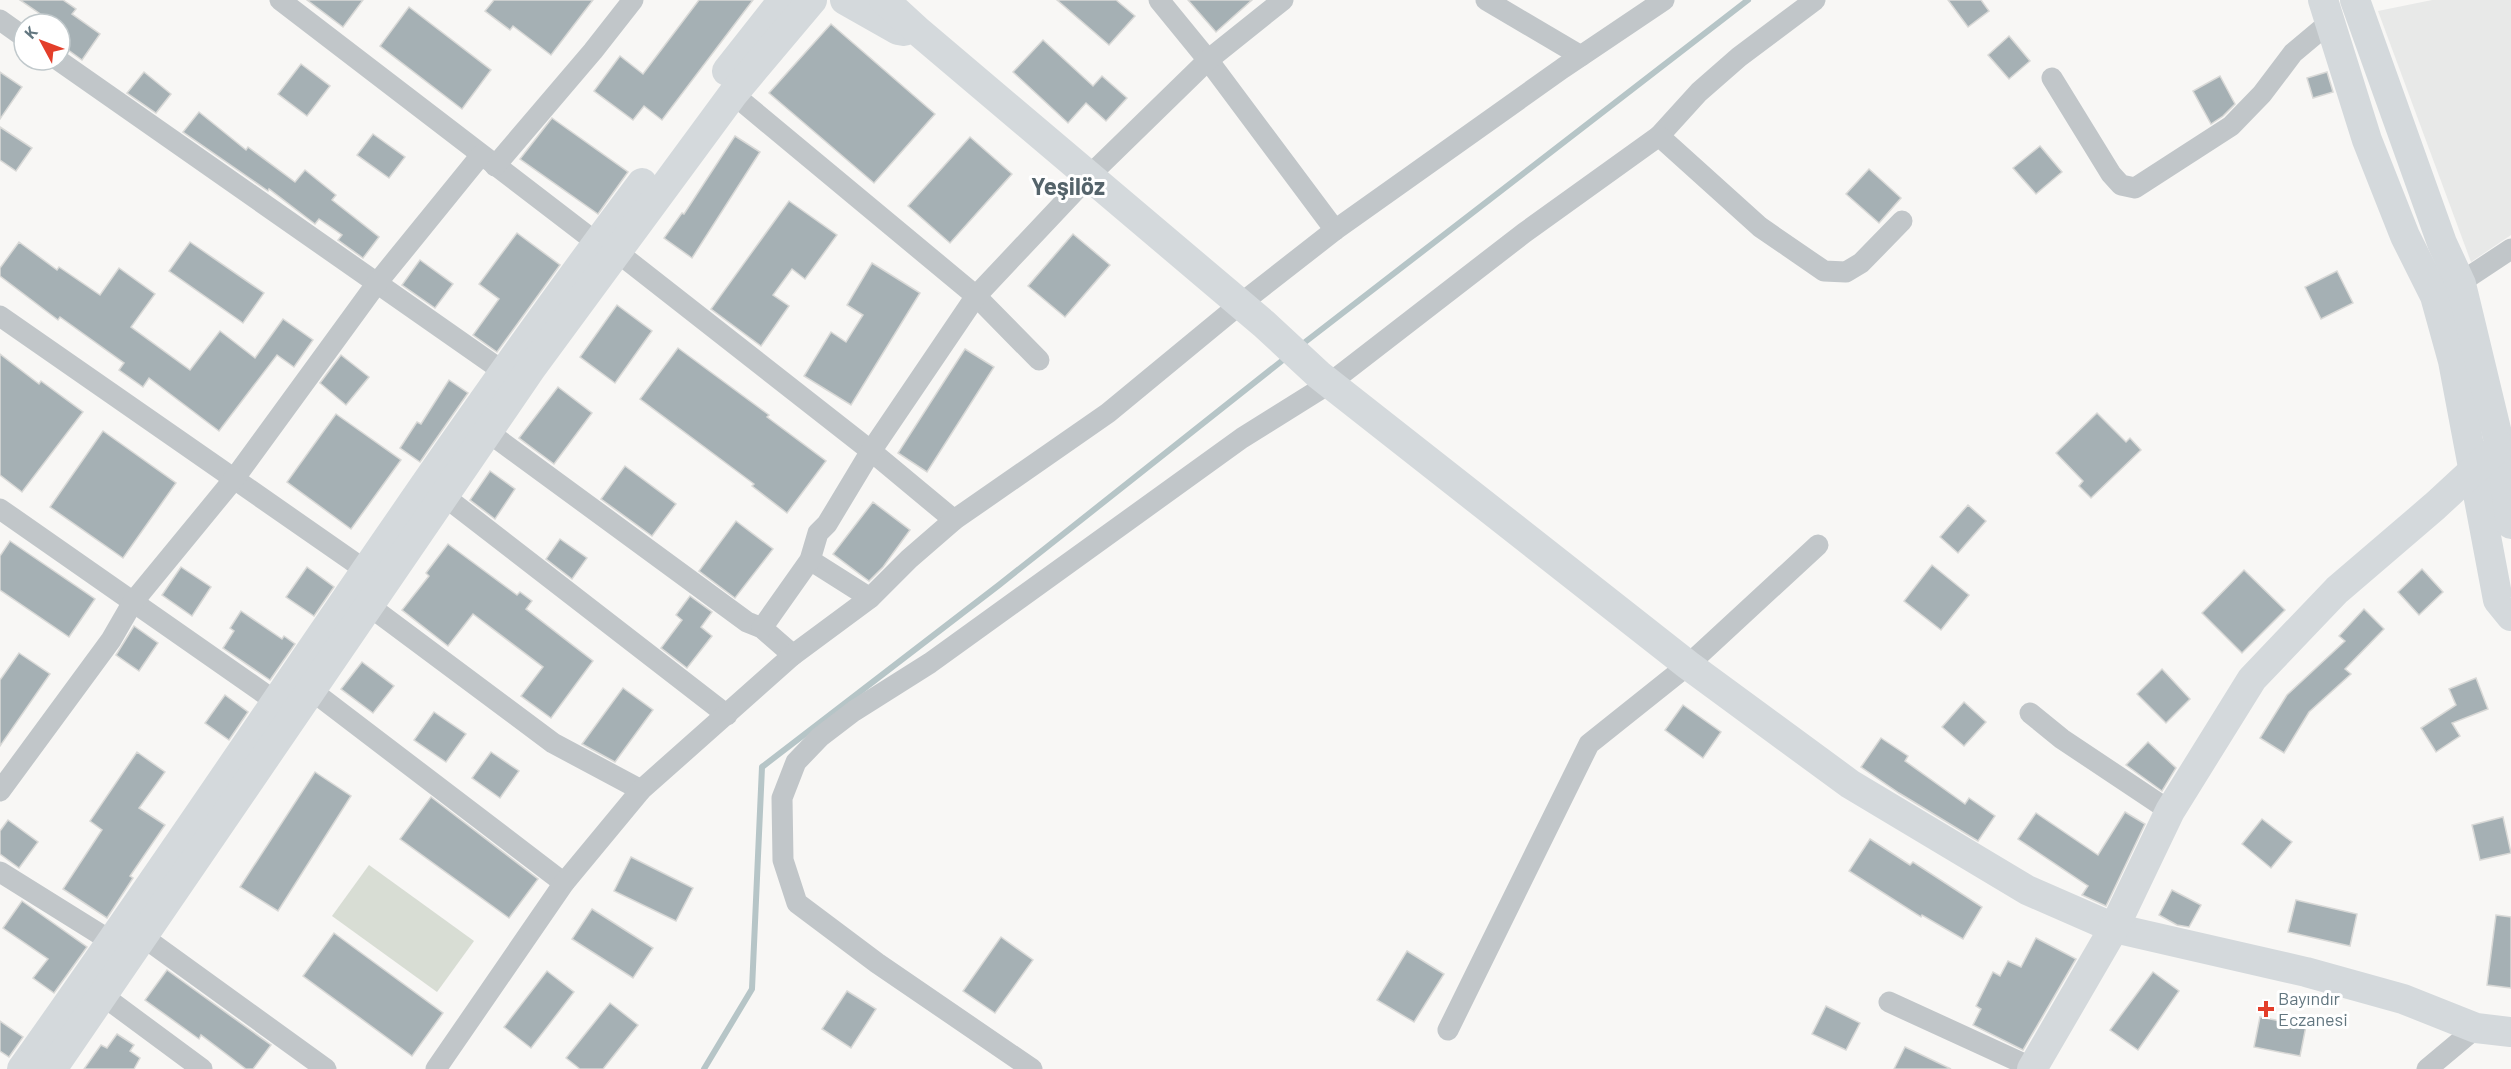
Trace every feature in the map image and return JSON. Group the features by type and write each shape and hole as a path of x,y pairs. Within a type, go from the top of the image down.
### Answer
{"street":[{"path":"280,0 488,161 607,248 871,451 954,520"},
{"path":"0,791 111,640 133,602 234,479 377,283 488,161 593,51 633,0"},
{"path":"295,701 368,605 376,574 444,496 607,248 783,0"},
{"path":"22,1069 128,944 295,701 504,372 812,0"},
{"path":"845,0 898,30 919,32"},
{"path":"884,0 1264,324 1324,379 1688,665 1850,784 2027,890 2114,927 2306,972 2403,999 2476,1028 2511,1032"},
{"path":"1159,0 1208,60 1335,230"},
{"path":"762,628 810,560 818,532 827,524 871,451 976,296 1090,175 1208,60 1283,0"},
{"path":"1486,0 1581,56"},
{"path":"436,1069 564,883 641,790 793,655 870,598 909,559 954,520 1108,413 1239,305 1335,230 1664,0"},
{"path":"1032,1069 877,963 797,903 783,860 782,808 782,798 796,762 820,737 854,711 930,663 1659,136 1699,92 1739,57 1815,0"},
{"path":"2355,0 2442,243 2461,284 2500,446 2511,524"},
{"path":"2052,78 2111,174 2121,184 2135,188 2231,126 2262,94 2327,11"},
{"path":"2327,11 2367,140 2405,236 2435,296 2453,361 2475,467 2498,600 2511,616"},
{"path":"72,70 504,372"},
{"path":"733,94 976,296 1039,360"},
{"path":"1659,136 1760,227 1824,271 1846,272 1861,263 1902,221"},
{"path":"2435,296 2461,284 2511,249"},
{"path":"0,316 358,565 376,574"},
{"path":"488,432 747,622 762,628 793,655"},
{"path":"1890,1002 2032,1068 2114,927 2170,811 2252,679 2337,590 2435,506 2500,446"},
{"path":"444,496 727,715"},
{"path":"0,509 133,602 295,701 564,883"},
{"path":"1448,1030 1589,744 1688,665 1818,545"},
{"path":"810,560 870,598"},
{"path":"368,605 554,743 641,790"},
{"path":"2030,713 2062,739 2170,811"},
{"path":"0,872 128,944 326,1069"},
{"path":"52,1069 102,995 128,944"},
{"path":"102,995 202,1069"},
{"path":"2427,1069 2476,1028"}],"shaded area":[{"path":"2432,0 2511,0 2511,235 2471,262 2378,11"},
{"path":"369,865 474,941 437,992 332,916"}],"building":[{"path":"20,0 63,0 76,9 72,14 72,12 38,12"},
{"path":"307,0 363,0 343,27"},
{"path":"494,0 593,0 551,55 513,26 510,30 485,11"},
{"path":"699,0 753,0 662,120 644,106 633,120 594,91 620,56 643,74"},
{"path":"1057,0 1116,0 1135,16 1109,45"},
{"path":"1188,0 1252,0 1216,32"},
{"path":"1948,0 1981,0 1989,11 1968,27"},
{"path":"409,7 491,70 462,109 380,46"},
{"path":"72,14 100,34 82,60 72,53"},
{"path":"831,24 935,114 874,183 769,93"},
{"path":"2009,36 2030,61 2009,79 1988,55"},
{"path":"1043,40 1093,86 1102,76 1127,98 1106,121 1086,103 1068,123 1013,72"},
{"path":"301,64 330,86 307,116 278,94"},
{"path":"0,72 22,87 0,119"},
{"path":"144,72 171,94 156,113 127,93"},
{"path":"2327,72 2333,92 2313,98 2307,78"},
{"path":"2220,76 2235,104 2211,124 2193,91"},
{"path":"199,112 246,150 248,147 295,182 305,170 336,195 332,200 379,237 363,258 338,240 342,235 319,219 315,224 269,189 268,191 183,132"},
{"path":"552,118 628,172 598,214 520,159"},
{"path":"0,127 32,148 16,171 0,160"},
{"path":"373,134 405,157 389,178 357,155"},
{"path":"735,136 760,152 692,258 664,238 682,213 684,214"},
{"path":"970,137 1012,174 950,243 908,206"},
{"path":"2040,146 2062,172 2036,194 2013,168"},
{"path":"1869,169 1901,198 1879,223 1846,194"},
{"path":"789,201 837,235 805,279 792,269 773,295 789,306 761,346 711,309"},
{"path":"517,233 560,265 497,352 473,335 499,299 479,284"},
{"path":"1073,234 1110,265 1065,317 1028,286"},
{"path":"19,242 57,270 59,267 100,295 119,268 155,294 131,327 190,370 220,331 255,358 283,319 313,340 294,367 277,355 219,431 149,378 143,387 119,370 124,363 60,317 58,320 0,276 0,268"},
{"path":"190,242 264,293 243,323 169,271"},
{"path":"420,260 453,284 435,308 402,285"},
{"path":"872,263 920,293 851,405 804,376 831,332 846,342 863,315 847,305"},
{"path":"2337,271 2353,303 2321,319 2305,287"},
{"path":"617,305 652,331 615,383 580,357"},
{"path":"678,348 769,415 767,417 826,461 787,513 752,486 754,484 640,399"},
{"path":"965,349 994,367 927,472 898,453"},
{"path":"0,354 39,384 41,381 83,412 22,492 0,475"},
{"path":"341,355 369,377 346,405 320,383"},
{"path":"449,380 468,393 420,462 400,448 417,422 421,424"},
{"path":"558,387 592,413 554,464 519,438"},
{"path":"2097,413 2126,442 2130,438 2141,450 2091,498 2079,486 2083,481 2056,453"},
{"path":"336,414 401,460 351,529 287,482"},
{"path":"103,431 176,483 123,558 50,507"},
{"path":"625,466 676,504 652,536 601,499"},
{"path":"490,471 515,489 495,519 470,500"},
{"path":"873,502 910,530 883,567 869,581 833,554"},
{"path":"1968,505 1986,521 1958,553 1940,537"},
{"path":"736,521 773,549 735,598 699,571"},
{"path":"560,539 587,558 572,579 546,559"},
{"path":"10,541 95,599 69,637 0,590 0,556"},
{"path":"448,544 517,595 520,592 532,601 526,609 593,661 551,718 521,696 543,667 473,614 448,646 402,610 429,576 426,573"},
{"path":"1932,565 1969,595 1941,630 1904,601"},
{"path":"181,567 211,587 192,616 162,595"},
{"path":"307,567 334,587 314,616 286,597"},
{"path":"2422,569 2443,592 2419,615 2398,592"},
{"path":"2244,570 2285,610 2242,653 2202,613"},
{"path":"690,596 712,612 701,627 712,636 687,668 661,648 682,620 676,615"},
{"path":"2364,609 2384,629 2345,669 2351,674 2309,712 2284,753 2260,738 2287,695 2345,641 2339,636"},
{"path":"241,611 282,639 284,636 295,644 270,680 223,648 234,631 230,628"},
{"path":"134,626 158,643 139,671 116,655"},
{"path":"19,653 50,674 0,746 0,680"},
{"path":"362,662 394,686 373,713 341,689"},
{"path":"2162,669 2190,699 2166,723 2137,694"},
{"path":"2476,678 2488,709 2452,723 2460,736 2436,752 2421,728 2456,705 2449,689"},
{"path":"623,688 653,710 615,762 582,744"},
{"path":"225,695 248,712 229,740 205,723"},
{"path":"1964,702 1986,722 1964,746 1942,727"},
{"path":"1683,705 1721,732 1703,758 1665,730"},
{"path":"434,712 466,734 446,762 414,740"},
{"path":"1881,738 1908,756 1905,761 1965,804 1969,798 1995,816 1978,841 1861,767"},
{"path":"2148,742 2176,768 2162,791 2126,765"},
{"path":"137,752 165,772 139,808 165,825 130,876 133,878 107,918 63,889 102,830 90,821"},
{"path":"491,752 519,771 500,798 472,778"},
{"path":"315,772 351,796 278,911 240,887"},
{"path":"431,797 538,879 509,918 400,839"},
{"path":"2125,812 2145,824 2106,906 2082,895 2088,886 2018,839 2036,813 2098,855"},
{"path":"2503,817 2511,853 2480,860 2472,825"},
{"path":"2262,819 2292,842 2271,868 2242,844"},
{"path":"8,820 38,842 19,868 0,854 0,831"},
{"path":"1870,839 1910,865 1913,862 1982,907 1963,939 1922,915 1921,917 1849,871"},
{"path":"631,857 693,888 676,921 614,891"},
{"path":"2172,890 2201,905 2189,927 2177,925 2159,915"},
{"path":"2296,900 2357,914 2350,946 2288,932"},
{"path":"22,901 87,947 54,993 33,978 48,959 3,928"},
{"path":"592,909 653,948 633,978 572,939"},
{"path":"2496,915 2511,917 2511,988 2487,985"},
{"path":"334,933 443,1013 412,1056 303,976"},
{"path":"1001,937 1033,960 995,1013 963,991"},
{"path":"2036,938 2076,959 2023,1050 1973,1025 1981,1009 1976,1006 1993,972 2000,976 2008,961 2021,967"},
{"path":"1407,951 1444,974 1414,1022 1377,1000"},
{"path":"167,970 271,1045 253,1069 246,1069 201,1035 199,1039 145,1000"},
{"path":"547,971 574,992 531,1048 504,1027"},
{"path":"2153,972 2179,991 2138,1050 2110,1030"},
{"path":"847,991 876,1009 851,1048 822,1029"},
{"path":"610,1003 638,1025 603,1069 580,1069 566,1058"},
{"path":"1826,1006 1860,1023 1846,1050 1812,1034"},
{"path":"2260,1017 2306,1026 2300,1056 2254,1047"},
{"path":"0,1021 23,1037 9,1057 0,1051"},
{"path":"117,1034 134,1045 130,1051 140,1058 134,1069 84,1069 101,1045 107,1048"},
{"path":"1905,1047 1951,1069 1894,1069"}],"waterway":[{"path":"1300,346 1748,0"},
{"path":"704,1069 752,989 762,767 999,585 1288,356"}],"place":[{"name":"Bayındır Eczanesi","path":"2266,1009"}],"district":[{"name":"Yeşilöz","path":"1068,187"}]}
